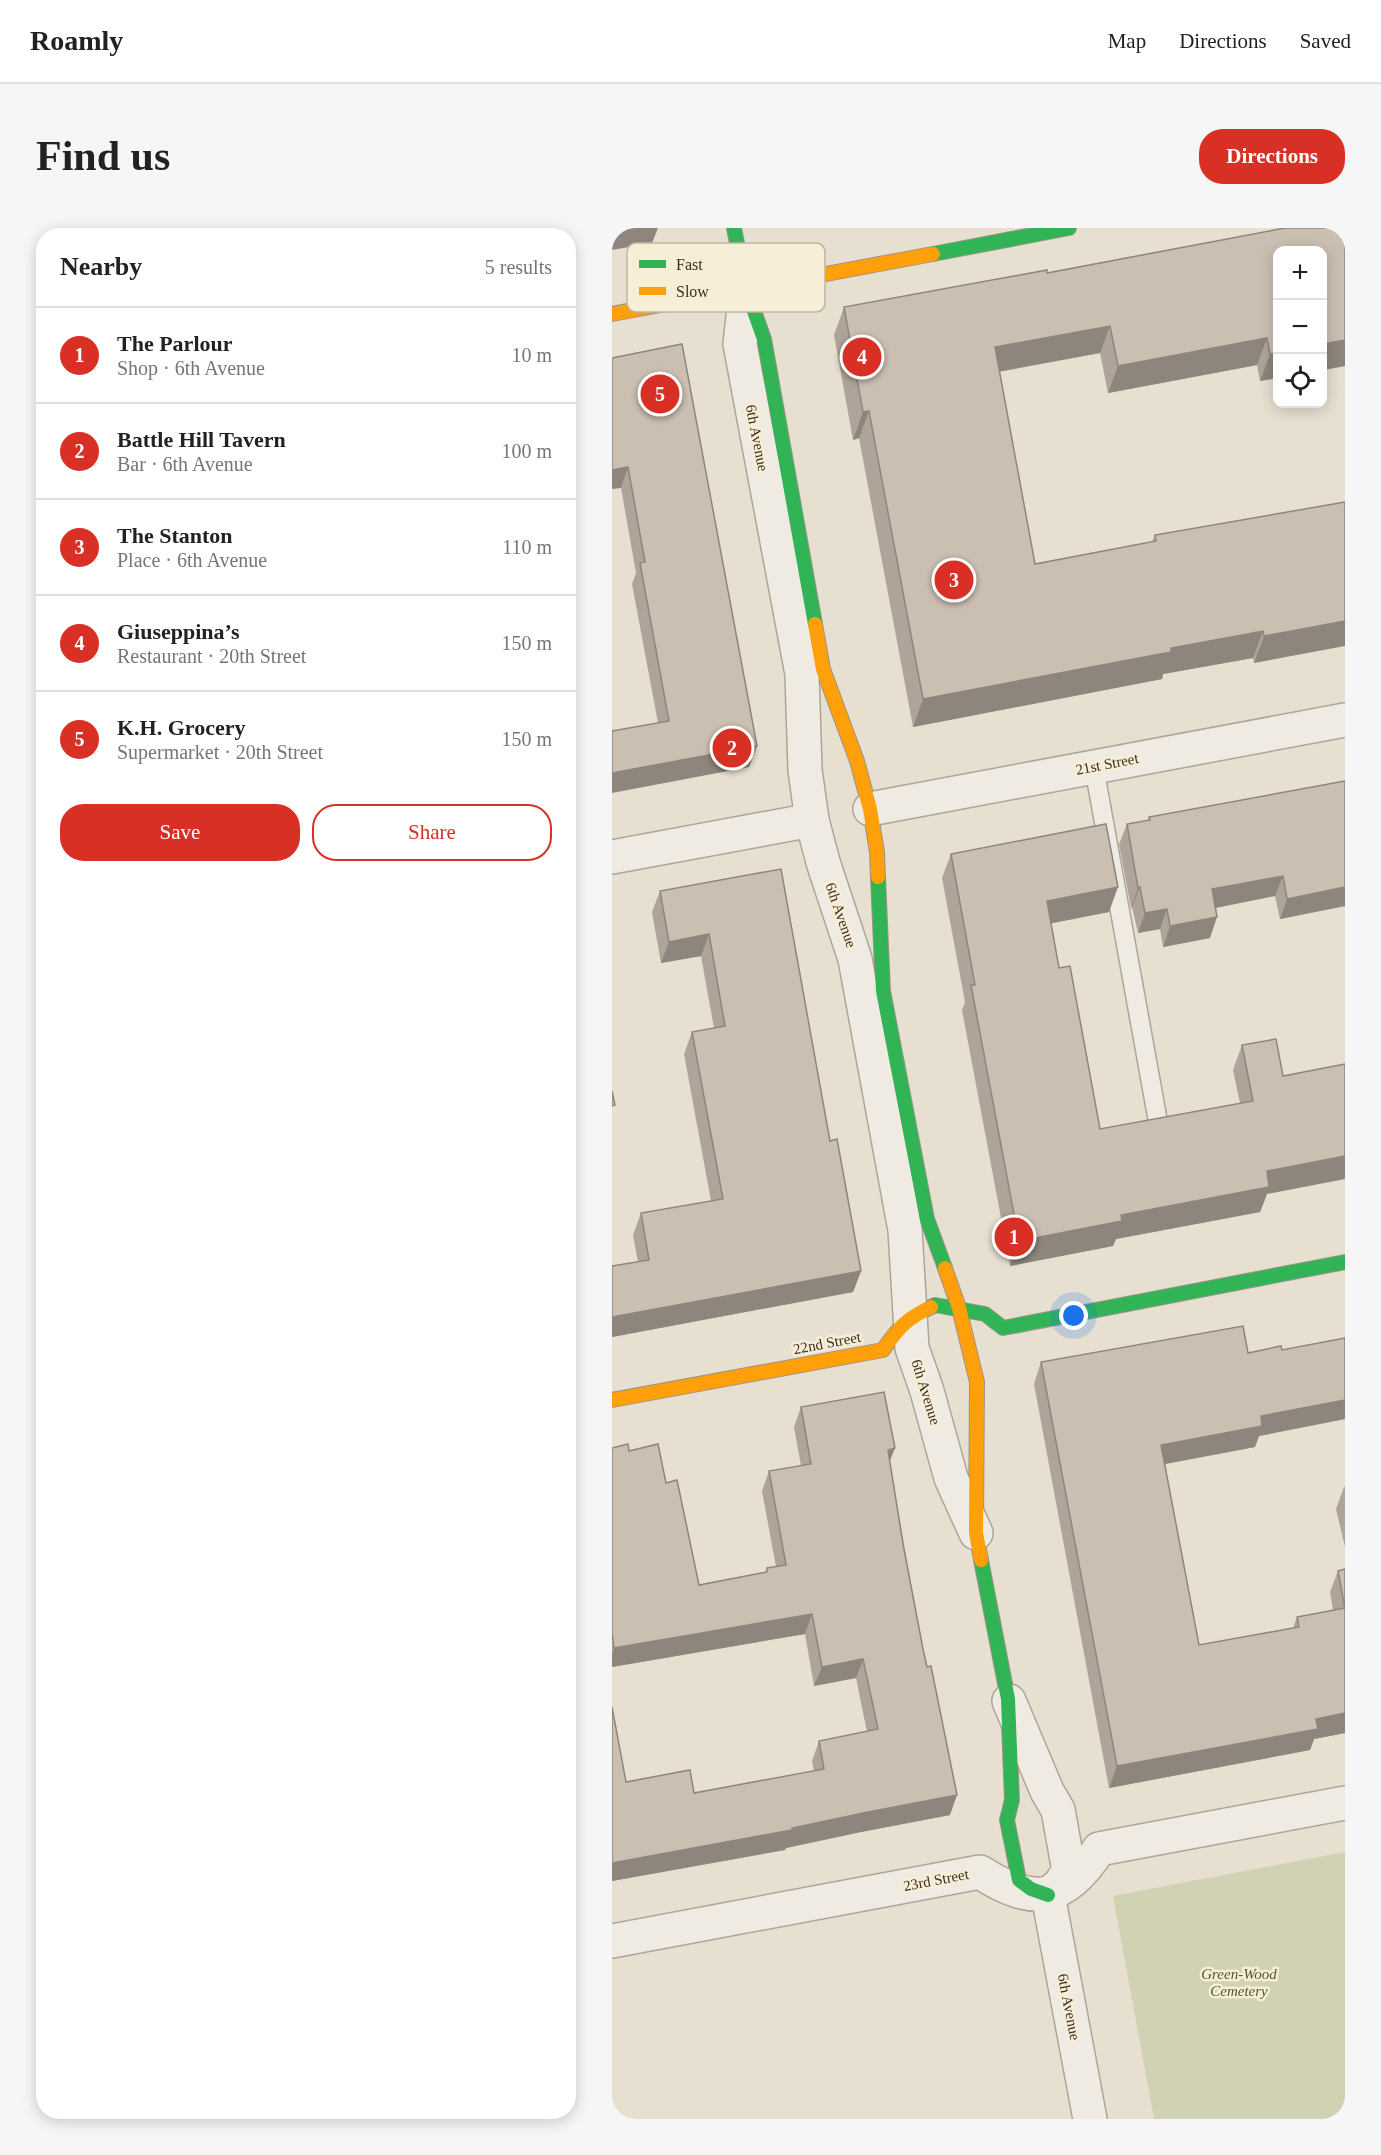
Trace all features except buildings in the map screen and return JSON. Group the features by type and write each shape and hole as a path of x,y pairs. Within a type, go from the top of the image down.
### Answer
{"street":[{"name":"6th Avenue","path":"734,228 737,243"},
{"path":"825,274 1069,228"},
{"path":"612,314 627,311"},
{"name":"6th Avenue","path":"744,312 741,344 802,674 805,770 812,820 823,862 855,958 905,1230 912,1348 927,1391 951,1478 976,1533"},
{"name":"6th Avenue","path":"754,312 764,339 823,669 857,760 870,809 877,852 883,991 927,1219 959,1308 977,1382 976,1533 1008,1699 1012,1800 1007,1820 1019,1880 1031,1889 1048,1895"},
{"name":"21st Street","path":"870,809 1345,720"},
{"path":"612,857 812,820"},
{"name":"22nd Street","path":"612,1400 883,1350 896,1331 910,1317 935,1305 986,1314 1003,1328 1345,1262"},
{"name":"6th Avenue","path":"1008,1699 1047,1791 1058,1810 1070,1871 1048,1895"},
{"path":"1048,1895 1074,1882 1087,1868 1099,1849 1345,1803"},
{"name":"23rd Street","path":"612,1941 980,1872 999,1884 1024,1893 1048,1895"},
{"name":"6th Avenue","path":"1048,1895 1090,2119"}],"lane":[{"path":"1094,767 1158,1122"}],"green space":[{"name":"Green-Wood Cemetery","path":"1345,1852 1345,2119 1154,2119 1113,1896"}],"traffic: fast":[{"path":"734,228 737,243"},
{"path":"933,254 1069,228"},
{"path":"754,312 764,339 815,624"},
{"path":"878,877 883,991 927,1219 945,1268"},
{"path":"931,1307 935,1305 985,1314 1003,1328 1345,1262"},
{"path":"981,1560 1008,1699 1012,1800 1007,1820 1019,1880 1031,1889 1048,1895"}],"traffic: slow":[{"path":"825,274 933,254"},
{"path":"612,314 627,311"},
{"path":"815,624 823,669 857,761 870,809 877,852 878,877"},
{"path":"945,1268 959,1308 977,1382 976,1533 981,1560"},
{"path":"612,1400 883,1350 904,1324 931,1307"}],"place":[{"name":"Giuseppina’s","path":"862,357"},
{"name":"K.H. Grocery","path":"660,394"},
{"name":"The Stanton","path":"954,580"},
{"name":"Battle Hill Tavern","path":"732,748"},
{"name":"The Parlour","path":"1014,1237"}]}
